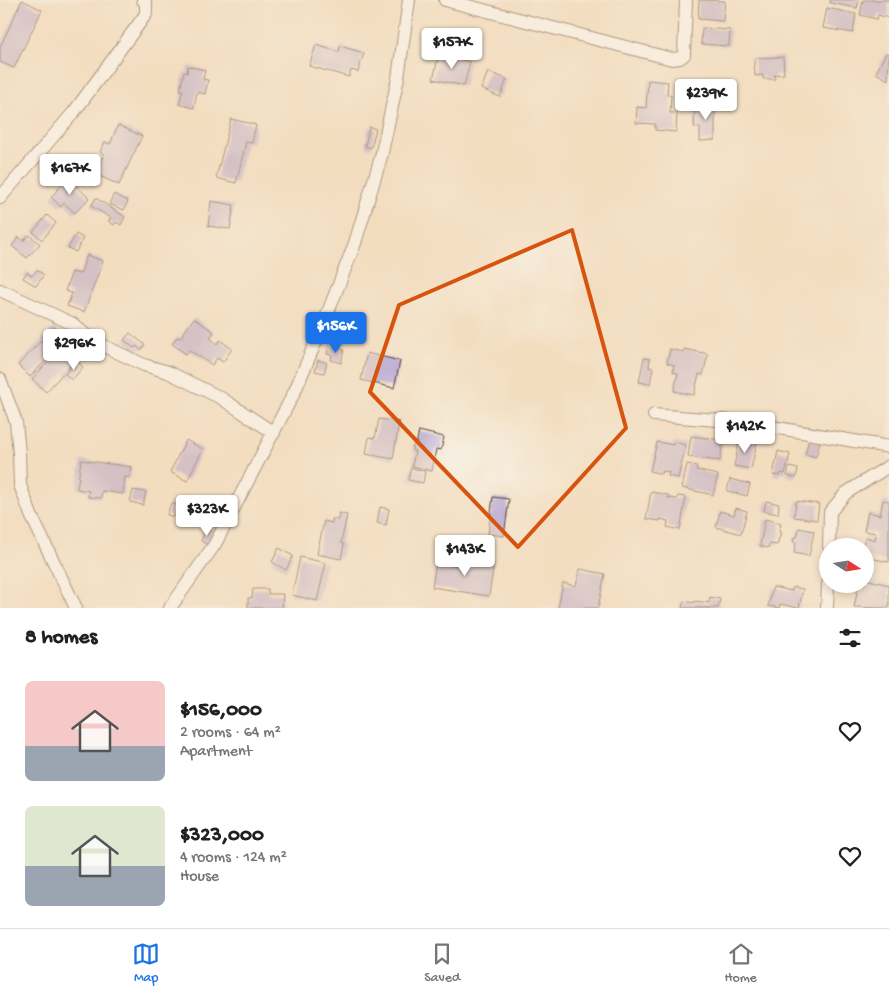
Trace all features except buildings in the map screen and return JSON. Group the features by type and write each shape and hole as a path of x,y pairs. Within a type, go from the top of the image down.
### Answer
{"street":[{"path":"0,198 74,112 146,14 146,4 143,0"},
{"path":"170,608 215,544 294,393 325,320 355,243 381,157 398,78 409,0"},
{"path":"445,0 672,59 680,58 684,55 686,0"},
{"path":"0,290 73,324 87,336 106,347 144,365 176,376 221,398 274,433"},
{"path":"0,379 16,422 20,485 31,515 76,608"},
{"path":"654,415 743,422 889,446"},
{"path":"829,538 830,512 846,493 889,466"},
{"path":"827,608 828,593"}],"highlighted area":[{"path":"572,230 626,428 518,547 370,392 399,305"}]}
